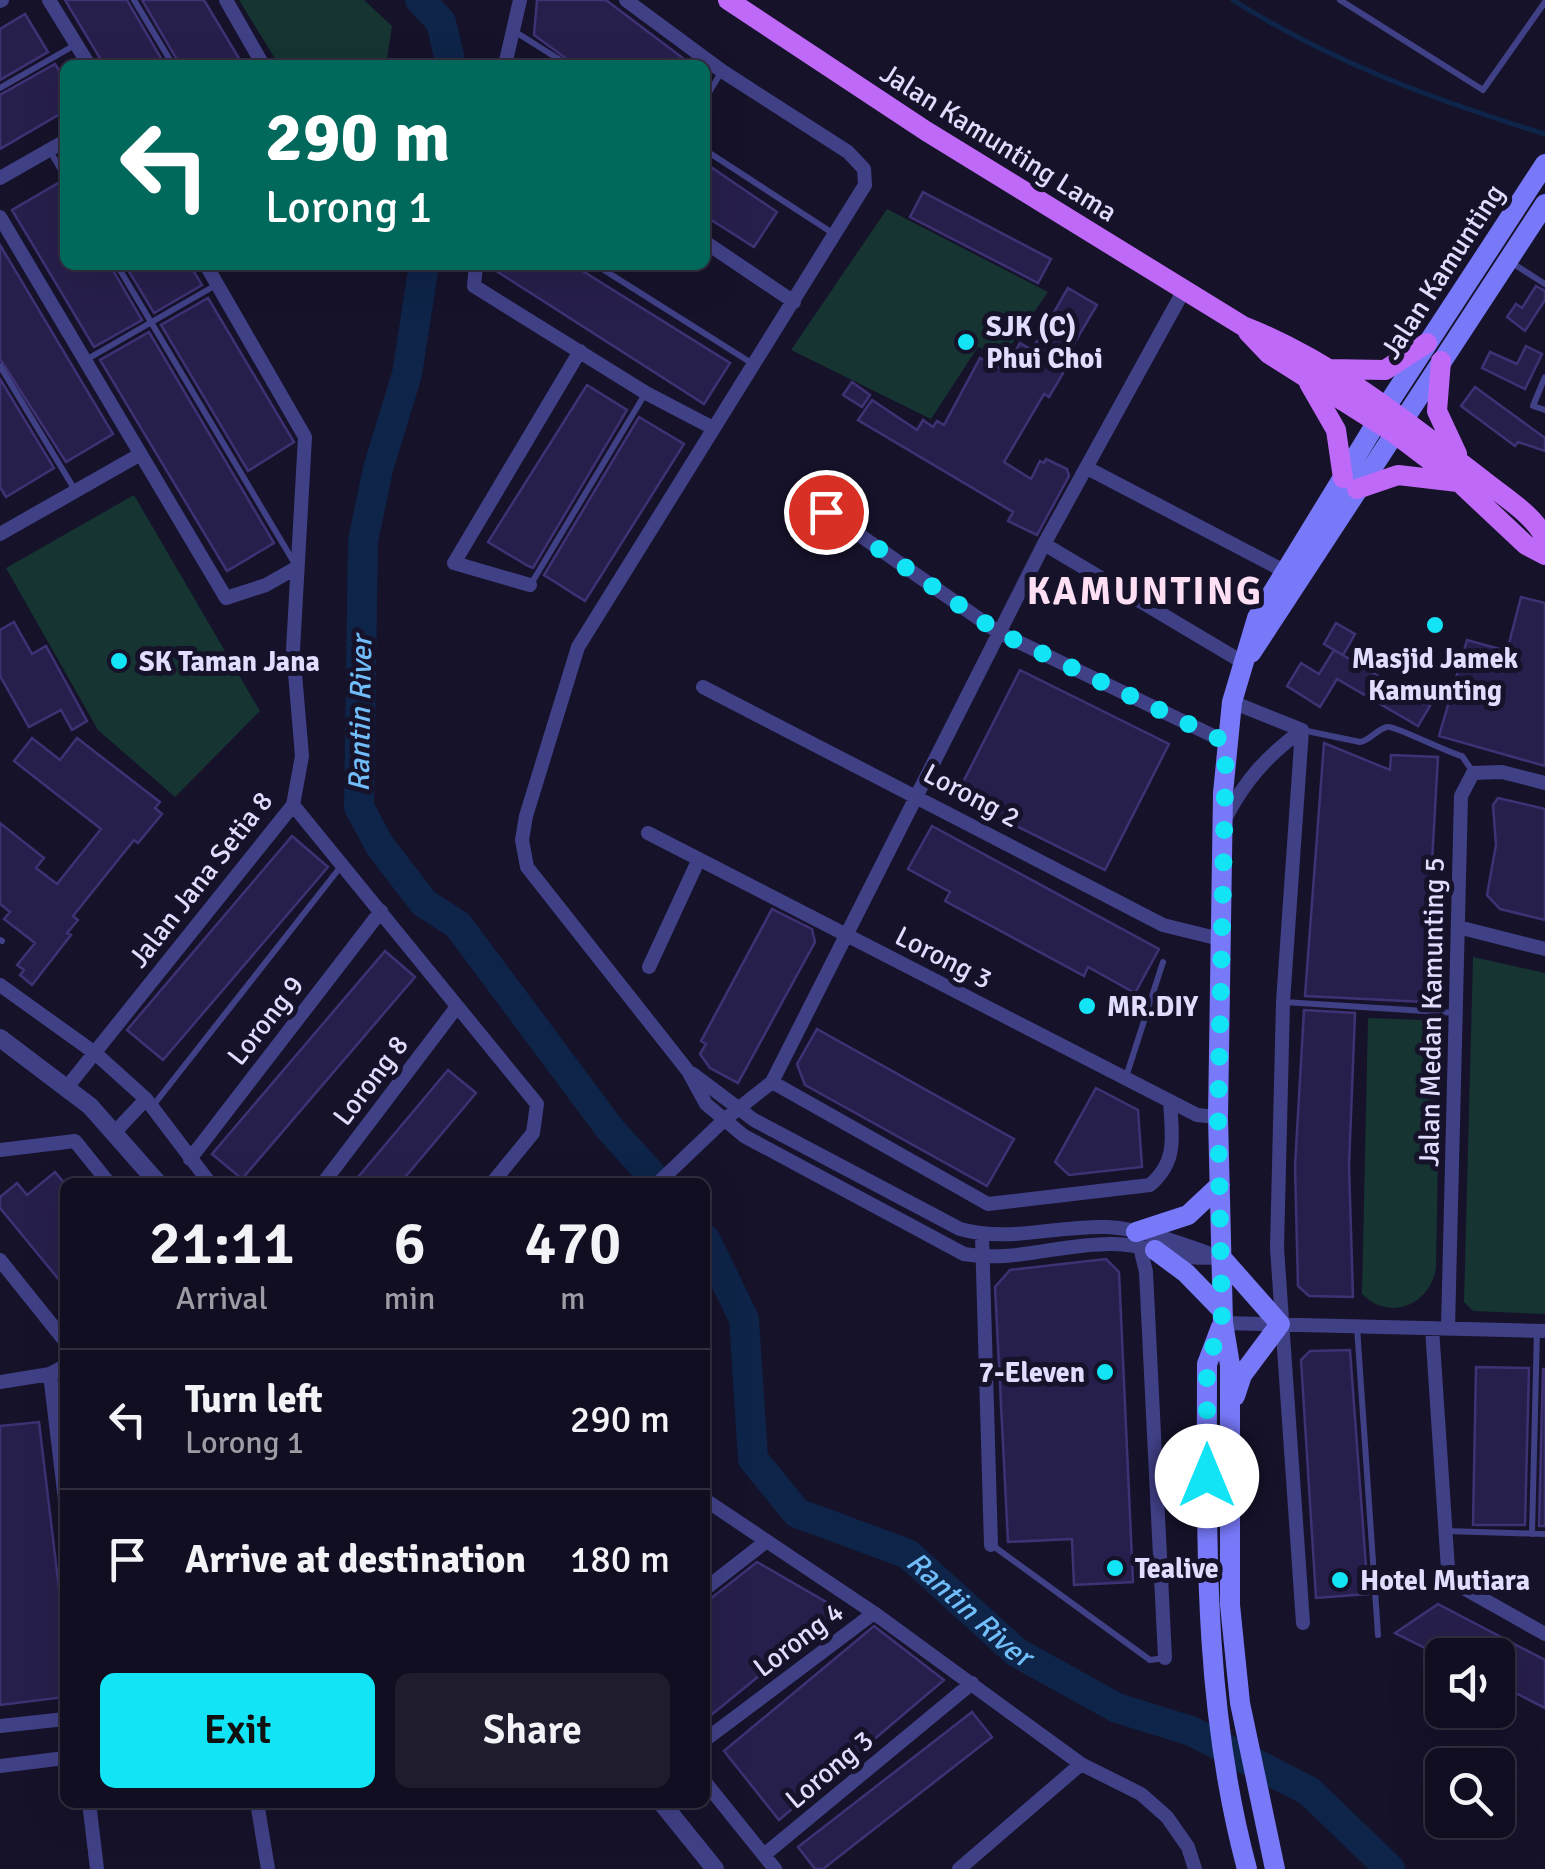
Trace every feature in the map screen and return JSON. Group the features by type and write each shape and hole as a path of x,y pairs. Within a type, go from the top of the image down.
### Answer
{"main road":[{"name":"Jalan Kamunting Lama","path":"728,0 926,131 1184,290 1243,326 1284,342 1326,369 1390,420"},
{"name":"Jalan Kamunting","path":"1390,420 1427,343 1545,164"},
{"name":"Jalan Kamunting","path":"1390,420 1441,361 1545,204"},
{"name":"Jalan Kamunting Lama","path":"1243,326 1269,354 1390,420"},
{"path":"1326,369 1385,370 1427,343"},
{"path":"1441,361 1437,411 1461,474 1526,545 1545,555"},
{"path":"1306,377 1336,430 1350,483"},
{"path":"1275,1869 1254,1787 1230,1604 1230,1365 1222,1316 1218,1118 1222,825 1232,702 1257,618 1292,576 1390,420 1461,474 1517,507 1545,538"},
{"path":"1350,483 1398,475 1461,474"},
{"path":"1220,1185 1188,1215 1144,1243 1186,1273 1222,1316"},
{"path":"1221,1258 1280,1324 1242,1375 1230,1412"},
{"path":"1222,1316 1207,1364 1207,1606 1214,1704 1228,1796 1247,1869"}],"street":[{"path":"49,0 86,60"},
{"path":"226,0 260,60"},
{"path":"505,60 520,0"},
{"path":"626,0 707,60"},
{"path":"710,62 860,161 865,186 578,646 522,840 527,867 539,888 688,1071 706,1104 744,1136 946,1246 983,1257 1144,1243 1221,1258"},
{"path":"0,178 60,144"},
{"path":"0,217 226,598 266,585 294,566"},
{"path":"710,245 794,302"},
{"path":"209,270 217,284"},
{"path":"476,270 474,286 646,392 713,428"},
{"name":"Jalan Jana Setia 8","path":"68,1086 293,805 302,756 293,650 294,566 305,437 217,284"},
{"path":"663,1178 724,1120 772,1082 920,796 998,632 1184,290"},
{"path":"530,585 454,563 580,351"},
{"path":"2,527 139,455"},
{"path":"1088,469 1292,576"},
{"path":"801,494 998,632 1226,742"},
{"path":"1044,544 1244,662"},
{"name":"Lorong 2","path":"703,687 920,796 1162,925 1220,939"},
{"path":"1232,702 1302,730"},
{"path":"1222,825 1243,784 1267,756 1302,730"},
{"path":"1302,730 1283,1002 1280,1324 1303,1622"},
{"path":"1473,773 1502,772 1545,783"},
{"name":"Jalan Medan Kamunting 5","path":"1473,773 1461,796 1456,1014 1440,1328 1448,1569 1458,1585 1545,1634"},
{"path":"293,805 537,1104 533,1133 496,1178"},
{"name":"Lorong 3","path":"648,832 1170,1102 1197,1115 1218,1118"},
{"path":"649,967 699,858"},
{"name":"Lorong 9","path":"190,1159 380,912"},
{"path":"1458,927 1545,949"},
{"path":"0,985 95,1053 149,1103 206,1178"},
{"name":"Lorong 8","path":"327,1178 456,1008"},
{"path":"0,1038 68,1086 115,1132 153,1178"},
{"path":"688,1071 740,1108 942,1220 982,1236 1108,1227 1190,1261 1221,1258"},
{"path":"772,1082 988,1204 1150,1185 1167,1170 1173,1154 1170,1102"},
{"path":"115,1132 149,1103"},
{"path":"0,1150 75,1142 105,1178"},
{"path":"982,1236 991,1544"},
{"path":"1144,1243 1165,1658"},
{"path":"0,1260 6,1277 60,1336"},
{"path":"1222,1316 1280,1324 1541,1330"},
{"path":"0,1382 50,1374 60,1369"},
{"path":"50,1374 60,1458"},
{"path":"710,1503 874,1613 1081,1764 1142,1794 1167,1816 1188,1847 1196,1869"},
{"path":"710,1585 764,1542"},
{"name":"Lorong 4","path":"710,1736 874,1613"},
{"name":"Lorong 3","path":"764,1855 972,1683"},
{"path":"0,1726 60,1720"},
{"path":"0,1766 60,1759"},
{"path":"959,1869 1081,1764"},
{"path":"710,1788 775,1869"},
{"path":"89,1808 97,1869"},
{"path":"258,1808 268,1869"},
{"path":"666,1808 715,1869"}],"lane":[{"path":"134,0 170,60"},
{"path":"1340,0 1483,90 1545,2"},
{"path":"512,30 560,60"},
{"path":"0,88 76,44"},
{"path":"710,91 722,71"},
{"path":"49,150 60,168"},
{"path":"710,153 834,235"},
{"path":"1507,260 1545,284"},
{"path":"121,270 294,566"},
{"path":"604,270 754,365"},
{"path":"84,361 217,284"},
{"path":"0,366 76,491"},
{"path":"1545,377 1533,406 1545,410"},
{"path":"530,585 646,392"},
{"path":"1302,730 1360,742 1382,728 1398,728 1433,748 1462,756 1473,773"},
{"path":"149,1103 343,864"},
{"path":"1126,1078 1162,962"},
{"path":"1283,1002 1456,1014"},
{"path":"1357,1326 1378,1635"},
{"path":"1532,1534 1541,1330"},
{"path":"1446,1530 1545,1534"},
{"path":"991,1544 1150,1660 1165,1658"}],"green space":[{"path":"239,0 364,0 392,26 387,60 276,60"},
{"path":"887,209 1048,292 1002,358 978,347 931,419 791,350"},
{"path":"134,495 260,711 175,797 98,730 6,568"},
{"path":"1473,957 1545,973 1545,1314 1473,1311 1464,1302"},
{"path":"1368,1018 1422,1020 1440,1041 1436,1268 1426,1292 1396,1308 1385,1307 1362,1294"}],"building":[{"path":"65,0 127,0 162,60 101,60"},
{"path":"142,0 204,0 240,60 177,60"},
{"path":"537,0 606,0 685,60 568,60 534,35"},
{"path":"25,14 48,52 0,80 0,29"},
{"path":"55,64 60,72 60,114 0,149 0,95"},
{"path":"710,166 777,212 754,247 710,219"},
{"path":"60,182 60,270 113,270 142,320 94,347 12,210"},
{"path":"923,192 1051,259 1038,283 910,217"},
{"path":"0,245 113,434 66,462 0,359"},
{"path":"128,270 193,270 202,285 154,313"},
{"path":"495,270 581,270 730,363 704,404"},
{"path":"1536,286 1545,291 1545,300 1525,331 1507,317 1516,304 1522,308"},
{"path":"1068,288 1097,305 1060,367 1065,370 1049,397 1044,394 1004,462 1031,479 1040,461 1044,463 1046,459 1067,469 1069,476 1037,535 1008,521 1013,512 858,420 872,400 917,430 923,420 933,427 937,421 944,425 980,358 1004,370 1020,343 1032,350"},
{"path":"208,298 294,442 248,471 161,325"},
{"path":"149,332 274,543 227,571 100,360"},
{"path":"1526,346 1542,354 1525,389 1482,368 1490,352 1517,364"},
{"path":"0,379 54,468 6,497 0,487"},
{"path":"852,382 870,395 862,407 843,395"},
{"path":"587,385 627,410 533,568 488,542"},
{"path":"1475,387 1545,438 1545,451 1518,442 1515,446 1461,406"},
{"path":"639,417 684,444 585,601 544,575"},
{"path":"1521,597 1545,603 1545,766 1439,736 1467,640 1507,651"},
{"path":"14,622 32,654 46,646 87,721 72,730 61,710 29,727 0,676 0,630"},
{"path":"1336,623 1355,634 1343,655 1324,644"},
{"path":"1334,650 1430,706 1418,726 1337,679 1320,707 1287,686 1301,663 1319,674"},
{"path":"1020,670 1169,744 1105,870 956,796"},
{"path":"32,738 60,760 77,738 160,802 155,808 162,814 138,843 134,840 73,916 78,920 67,933 71,935 32,985 20,975 24,970 17,965 35,943 4,919 10,912 0,904 0,823 44,858 36,868 57,884 101,829 14,761"},
{"path":"1324,743 1390,770 1391,755 1438,757 1424,1002 1305,996"},
{"path":"1498,798 1545,809 1545,920 1500,909 1487,895 1496,845 1493,805"},
{"path":"932,826 1159,949 1135,993 1088,967 1084,976 945,901 950,892 908,869"},
{"path":"292,836 328,867 163,1060 127,1030"},
{"path":"772,909 812,929 815,942 738,1083 710,1068 700,1054 706,1044 701,1041"},
{"path":"385,951 415,977 243,1178 212,1154"},
{"path":"1304,1010 1355,1013 1349,1166 1353,1297 1309,1296 1298,1286 1295,1166"},
{"path":"817,1029 1014,1139 987,1186 805,1085 797,1064"},
{"path":"448,1070 476,1093 404,1178 357,1178"},
{"path":"1096,1088 1138,1110 1142,1167 1069,1175 1055,1162"},
{"path":"55,1172 60,1178 60,1281 0,1208 0,1197 17,1183 27,1195"},
{"path":"1106,1259 1119,1272 1133,1582 1074,1585 1072,1539 1008,1542 995,1287 1010,1270"},
{"path":"1350,1350 1368,1594 1316,1598 1301,1360 1310,1351"},
{"path":"1476,1367 1529,1368 1525,1525 1473,1525"},
{"path":"1543,1369 1545,1526 1539,1526"},
{"path":"39,1422 60,1597 60,1698 0,1705 0,1426"},
{"path":"757,1562 840,1610 710,1716 710,1599"},
{"path":"1438,1604 1503,1638 1425,1638 1425,1648 1395,1633"},
{"path":"874,1626 944,1680 779,1820 724,1751"},
{"path":"1515,1644 1545,1660 1545,1708 1515,1693"},
{"path":"972,1712 992,1737 823,1869 815,1869 798,1847"}],"waterway":[{"name":"Rantin River","path":"420,0 441,22 450,60"},
{"path":"1233,0 1345,61 1464,108 1545,134"},
{"name":"Rantin River","path":"423,270 407,374 378,469 363,541 359,807 380,846 424,903 458,925 610,1129 654,1178"},
{"name":"Rantin River","path":"710,1249 744,1319 753,1459 797,1513 908,1554 1016,1652 1117,1708 1191,1731 1309,1791 1390,1869"}],"place":[{"name":"SJK (C) Phui Choi","path":"966,342"},
{"name":"Masjid Jamek Kamunting","path":"1435,625"},
{"name":"SK Taman Jana","path":"119,661"},
{"name":"MR.DIY","path":"1087,1006"},
{"name":"7-Eleven","path":"1105,1372"},
{"name":"Tealive","path":"1115,1568"},
{"name":"Hotel Mutiara","path":"1340,1580"}],"district":[{"name":"KAMUNTING","path":"1145,591"}],"route":[{"path":"826,512 998,632 1226,742 1218,1118 1222,1323 1207,1364 1207,1476"}]}
